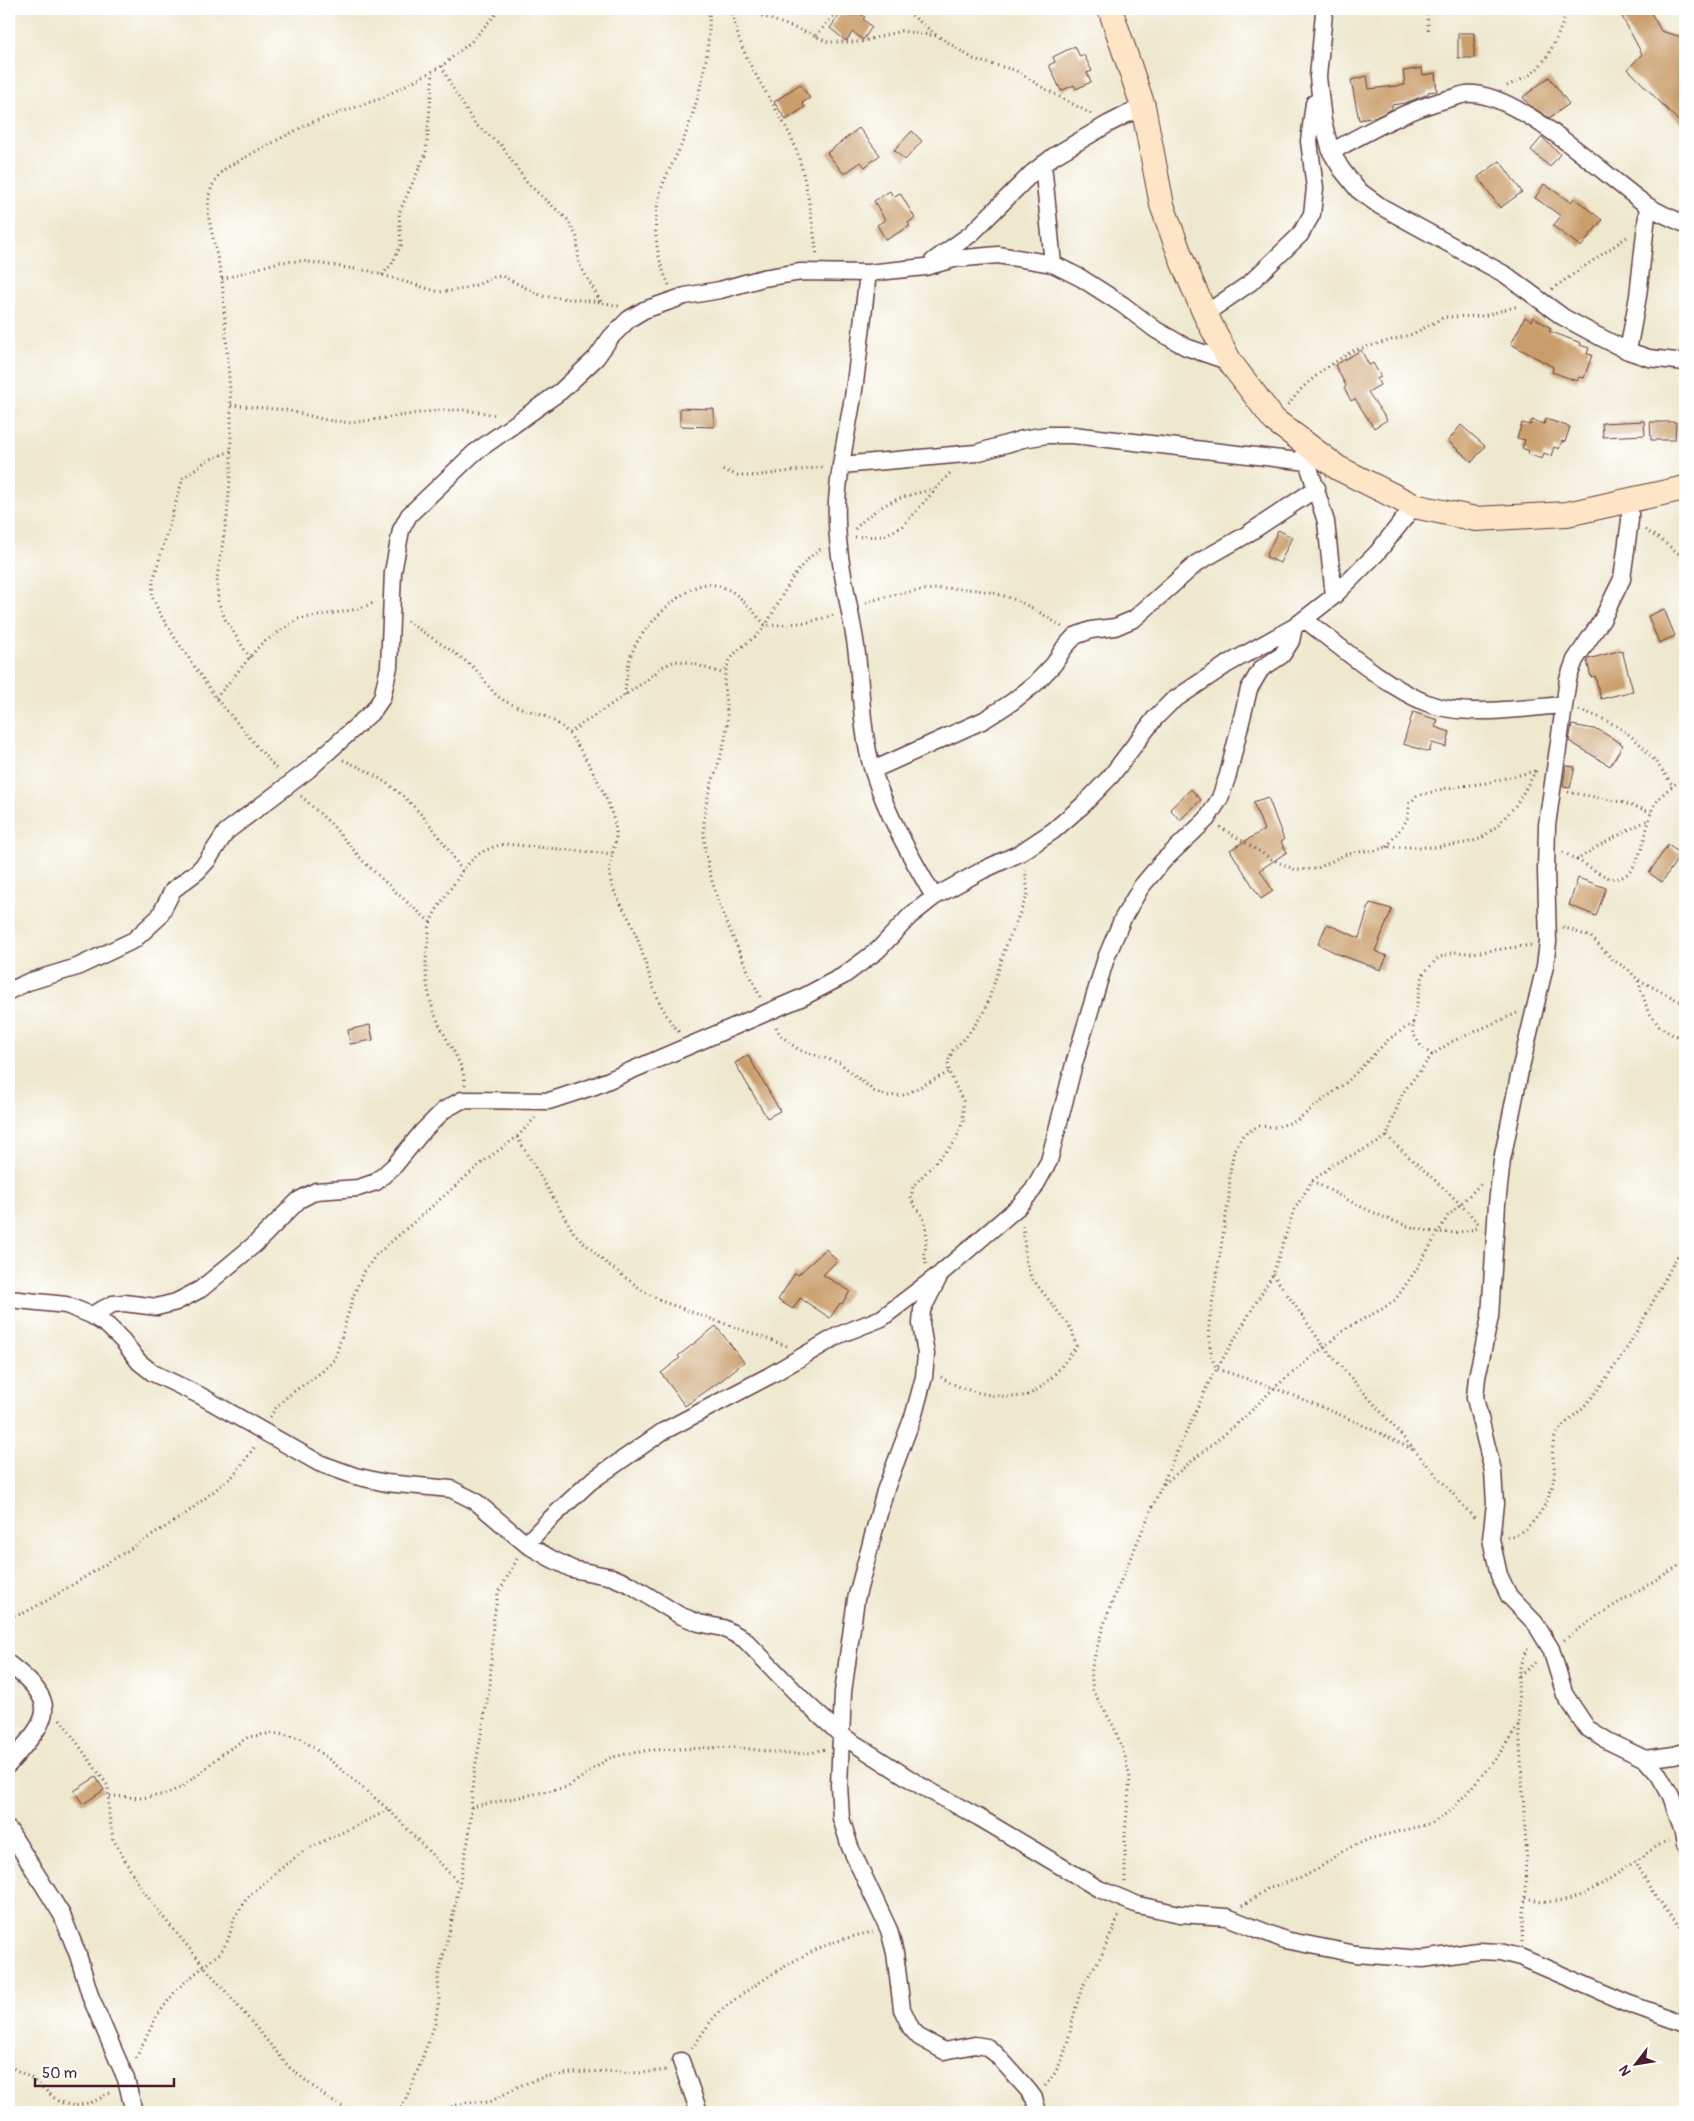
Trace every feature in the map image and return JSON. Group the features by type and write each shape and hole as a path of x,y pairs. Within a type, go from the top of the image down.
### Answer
{"street":[{"path":"1110,9 1143,106 1162,205 1183,263 1230,362 1274,420 1338,468 1414,506 1476,519 1630,511 1685,488"},
{"path":"1206,314 1250,283 1264,270 1300,235 1312,214 1316,188 1309,141 1325,10"},
{"path":"1318,77 1323,121 1331,152 1358,190 1380,206 1506,275 1563,317 1628,351 1649,358 1685,362"},
{"path":"1331,152 1387,121 1431,103 1467,94 1483,96 1517,108 1608,173 1648,206 1680,218"},
{"path":"924,266 971,234 1043,164 1108,124 1143,106"},
{"path":"1043,164 1053,264"},
{"path":"1628,351 1648,206"},
{"path":"9,991 28,982 77,967 134,940 159,917 173,890 198,871 207,861 226,832 328,754 373,711 382,698 389,667 397,545 408,515 474,453 561,391 596,358 629,319 638,314 676,299 763,278 801,272 868,273 924,266 954,259 998,255 1053,264 1081,278 1123,305 1156,330 1186,347 1230,362"},
{"path":"868,273 853,395 837,501 842,537 841,570 855,640 866,731 873,770 894,821 934,897"},
{"path":"841,465 976,454 1023,439 1047,435 1073,435 1308,462"},
{"path":"1300,440 1317,488 1326,522 1334,596"},
{"path":"873,770 975,725 1012,702 1035,684 1054,664 1064,648 1075,636 1091,630 1115,627 1134,619 1197,563 1246,535 1317,488"},
{"path":"91,1315 113,1304 158,1306 176,1302 201,1289 248,1250 299,1200 316,1191 358,1188 376,1182 395,1165 422,1132 444,1110 462,1100 549,1101 595,1086 767,1013 843,976 878,950 910,916 934,897 982,870 1020,853 1053,831 1083,805 1111,776 1155,718 1171,702 1226,665 1299,623 1334,596 1376,553 1414,506"},
{"path":"1630,511 1622,579 1602,620 1575,660 1568,679 1563,705 1547,825 1548,942 1545,966 1535,1004 1502,1160 1497,1204 1490,1317 1477,1377 1475,1398 1478,1419 1493,1471 1495,1504 1491,1539 1499,1575 1510,1596 1535,1623 1551,1649 1566,1695 1587,1728 1608,1741 1645,1759 1659,1775 1671,1796 1684,1838"},
{"path":"1299,623 1393,685 1427,704 1462,710 1489,711 1563,705"},
{"path":"526,1544 567,1502 618,1461 662,1432 769,1376 839,1335 882,1318 936,1277 1018,1208 1033,1190 1049,1161 1074,1064 1106,958 1124,918 1141,887 1164,861 1207,819 1220,798 1228,775 1249,689 1261,669 1282,655 1299,623"},
{"path":"936,1277 922,1310 921,1324 926,1366 914,1414 886,1491 856,1599 843,1692 839,1785 841,1818 850,1847 889,1930 895,1953 902,2009 911,2028 930,2045 944,2051 974,2046 987,2047 1012,2072 1036,2105"},
{"path":"9,1299 66,1305 91,1315 108,1326 123,1341 139,1362 154,1373 201,1396 263,1433 319,1463 356,1476 386,1483 450,1489 475,1501 526,1544 572,1569 612,1577 631,1585 679,1615 699,1623 723,1628 744,1639 840,1741 980,1818 1099,1889 1138,1905 1180,1914 1227,1917 1285,1940 1356,1954 1423,1959 1478,1951 1500,1952 1520,1957 1628,2003 1685,2024"},
{"path":"9,1664 29,1680 42,1698 45,1713 40,1726 9,1764"},
{"path":"1645,1759 1685,1752"},
{"path":"9,1830 62,1915 78,1955 91,1998 126,2079 134,2112"},
{"path":"681,2061 699,2112"}],"path":[{"path":"250,658 224,619 218,601 217,577 227,517 231,451 231,405 222,279 208,215 209,195 220,173 253,153 310,123 382,98 433,72 473,40 500,9"},
{"path":"676,299 664,274 658,255 655,239 657,216 662,185 685,136 697,98 705,64 710,28 709,9"},
{"path":"732,9 733,20 748,62 790,133 795,146 812,220 820,272"},
{"path":"743,9 828,42 850,43 901,31 938,36"},
{"path":"816,36 839,9"},
{"path":"904,9 938,36 975,60 1015,70 1108,124"},
{"path":"1426,9 1429,34"},
{"path":"1483,96 1520,80 1541,65 1568,9"},
{"path":"442,66 452,87 475,124 501,146 527,183 568,220 577,238 579,264 601,302"},
{"path":"382,275 392,264 401,245 399,213 426,153 433,72"},
{"path":"1274,420 1302,388 1323,370 1352,351 1413,334 1444,317 1483,316 1542,301 1621,241 1646,230"},
{"path":"222,279 279,262 302,261 337,265 382,275 439,292 459,290 494,277 502,276 542,296 601,302 620,306 638,314"},
{"path":"231,405 286,410 326,420 351,423 440,410 465,410 522,419"},
{"path":"231,451 206,461 183,478 153,581 152,596 160,614 216,698 289,784 332,824 363,860 430,922"},
{"path":"842,537 882,536 902,527 950,473 976,454"},
{"path":"723,470 740,476 754,476 841,465"},
{"path":"935,489 893,500 875,510 842,537 803,564 783,594 766,626 731,658 724,674 727,727 705,810 705,840 708,866 721,904 767,1013 780,1035 799,1050 840,1063 874,1091 887,1096 904,1095 949,1072"},
{"path":"1630,511 1685,559"},
{"path":"625,695 626,671 633,649 645,629 682,594 707,584 727,589 766,626"},
{"path":"766,626 809,622 880,597 906,592 939,589 974,590 1000,594 1022,603 1075,636"},
{"path":"216,698 260,645 298,619 392,603 476,670 497,696 510,705 548,716 568,733 582,753 612,813 616,836 610,876 615,894 631,921 659,1004 681,1035 694,1044"},
{"path":"568,733 647,680 662,667 675,661 688,662 724,674"},
{"path":"1563,705 1609,721 1630,734 1645,748 1673,786"},
{"path":"328,754 359,766 394,788 415,807 442,839 462,871"},
{"path":"1207,819 1273,860 1296,870 1316,869 1344,854 1374,851 1387,847 1437,848 1480,839 1497,826 1516,805 1541,763"},
{"path":"1387,847 1407,820 1410,802 1417,796 1447,788 1486,783 1536,771"},
{"path":"1546,845 1608,878 1620,878 1630,871 1636,863 1651,812 1658,800 1673,786 1685,779"},
{"path":"1553,787 1563,791 1621,802 1651,812"},
{"path":"1577,860 1598,846 1650,819"},
{"path":"462,1100 465,1091 465,1077 458,1058 443,1032 433,1008 425,979 430,922 442,901 462,871 478,854 488,847 505,844 612,854"},
{"path":"936,1277 924,1253 926,1225 911,1199 913,1186 955,1142 963,1121 963,1101 949,1072 948,1062 953,1050 966,1037 985,1011 1007,943 1028,894 1026,873 1020,853"},
{"path":"1547,921 1592,937 1613,960 1628,969 1638,980 1685,1004"},
{"path":"1432,1054 1421,1046 1414,1034 1413,1023 1423,974 1438,958 1454,952 1472,953 1548,942"},
{"path":"1638,980 1648,1011 1659,1026 1673,1036 1685,1038"},
{"path":"1036,2105 1063,2058 1071,2035 1074,2013 1084,1984 1102,1953 1125,1900 1125,1834 1130,1778 1125,1756 1114,1727 1093,1691 1091,1670 1102,1630 1115,1594 1162,1485 1209,1382 1273,1274 1294,1210 1312,1181 1334,1164 1387,1136 1402,1094 1432,1054 1451,1042 1503,1021 1535,1004"},
{"path":"1413,1023 1389,1039 1348,1081 1296,1121 1276,1127 1258,1126 1244,1135 1234,1150 1230,1172 1229,1197 1209,1323 1212,1359 1217,1369 1274,1388 1339,1414 1418,1452"},
{"path":"9,1616 22,1614 48,1600 183,1516 234,1475 263,1433 274,1410 281,1401 329,1366 335,1359 353,1297 362,1275 376,1255 484,1161 517,1137 549,1101"},
{"path":"1387,1136 1460,1203"},
{"path":"517,1137 574,1233 600,1259 643,1292 664,1302 766,1337 806,1354"},
{"path":"1162,1485 1244,1418 1274,1388 1348,1326 1382,1309 1395,1300 1414,1273 1448,1216 1487,1178 1502,1160"},
{"path":"1312,1181 1387,1218 1415,1228 1438,1232 1468,1231 1481,1226"},
{"path":"926,1366 946,1381 970,1390 1003,1396 1028,1395 1065,1364 1076,1346 1072,1330 1031,1277 1026,1263 1024,1232 1018,1208"},
{"path":"1273,1274 1324,1347 1463,1503 1491,1539 1511,1536 1528,1528 1538,1514 1548,1497 1554,1478 1551,1451 1556,1435 1586,1404 1608,1376 1633,1337 1685,1243"},
{"path":"398,2112 414,2080 435,2024 439,1999 438,1977 469,1836 473,1780 490,1685 493,1624 498,1594 509,1570 526,1544"},
{"path":"1518,1676 1551,1649 1597,1616 1685,1562"},
{"path":"1520,1957 1525,1898 1526,1847 1518,1676 1523,1656 1540,1632"},
{"path":"42,1698 98,1770 108,1786 110,1796 109,1815 113,1838 139,1885 163,1917 290,2068 330,2100 352,2112"},
{"path":"1227,1917 1254,1896 1270,1887 1299,1879 1351,1847 1369,1839 1432,1823 1452,1810 1495,1760 1519,1725"},
{"path":"110,1796 142,1798 165,1794 182,1787 222,1754 248,1737 272,1733 300,1738 330,1760 389,1810 458,1883"},
{"path":"471,1807 568,1788 609,1758 626,1754 651,1750 736,1747 787,1754 810,1753 840,1741"},
{"path":"9,2066 31,2078 59,2102 75,2106 93,2102 111,2093 126,2079 156,2017 177,1989 221,1952 228,1940 234,1919 248,1898 274,1874 305,1850 389,1810"},
{"path":"1525,1898 1548,1902 1570,1899 1594,1888 1635,1860 1684,1838"},
{"path":"1635,1860 1651,1890 1685,1934"},
{"path":"443,2112 453,2106 467,2102 490,2102 519,2086 544,2077 603,2071 641,2074 665,2071 681,2061 713,2019 737,1998 803,1954 839,1941 889,1930"}],"building":[{"path":"844,9 855,9 865,17 863,19 872,27 863,40 853,32 846,41 830,28"},
{"path":"1618,9 1649,9 1661,31 1685,38 1685,128 1628,69 1642,54"},
{"path":"1458,33 1474,33 1474,58 1458,58"},
{"path":"1075,46 1080,57 1084,55 1092,71 1087,73 1091,82 1076,89 1074,85 1061,91 1049,65 1055,62 1053,57"},
{"path":"1422,68 1423,75 1435,73 1437,91 1428,92 1428,94 1405,103 1392,105 1392,109 1376,117 1359,120 1351,80 1367,76 1369,89 1405,85 1403,71"},
{"path":"1549,77 1569,104 1549,118 1529,105 1523,97"},
{"path":"800,84 810,98 802,103 805,107 786,120 774,102"},
{"path":"859,128 880,155 865,167 861,162 844,174 827,153"},
{"path":"912,131 922,141 905,160 894,150"},
{"path":"1542,137 1560,154 1550,167 1531,150"},
{"path":"1500,161 1522,192 1500,208 1478,177"},
{"path":"1544,184 1571,202 1574,198 1602,220 1581,247 1553,226 1561,216 1535,198"},
{"path":"890,191 893,197 900,193 915,218 908,223 910,226 886,240 877,225 885,220 874,201"},
{"path":"1525,317 1531,321 1533,317 1551,328 1549,331 1589,348 1587,354 1592,355 1584,378 1579,377 1577,381 1552,372 1553,367 1511,344"},
{"path":"1361,350 1369,365 1373,363 1381,377 1377,379 1380,385 1368,392 1387,420 1374,428 1355,399 1351,401 1344,388 1346,386 1335,365"},
{"path":"680,408 714,409 714,427 680,426"},
{"path":"1546,419 1570,427 1565,442 1562,441 1559,449 1554,447 1551,456 1544,453 1542,459 1528,454 1529,451 1522,448 1525,440 1517,438 1522,423 1530,425 1532,420 1544,424"},
{"path":"1644,421 1645,435 1603,437 1602,423"},
{"path":"1650,422 1676,422 1675,440 1651,440"},
{"path":"1461,425 1485,446 1472,462 1448,441"},
{"path":"1278,530 1292,537 1280,563 1266,557"},
{"path":"1664,609 1675,636 1659,643 1648,616"},
{"path":"1622,650 1633,691 1601,699 1595,676 1591,677 1587,661 1588,659"},
{"path":"1413,712 1438,720 1435,727 1450,732 1446,747 1432,743 1429,752 1403,744"},
{"path":"1572,725 1599,730 1623,745 1610,766 1569,741"},
{"path":"1566,766 1575,767 1570,788 1563,787"},
{"path":"1191,789 1201,800 1180,820 1170,809"},
{"path":"1268,797 1284,840 1281,842 1287,852 1260,870 1273,891 1261,899 1230,850 1264,830 1253,802"},
{"path":"1668,845 1681,854 1662,882 1649,873"},
{"path":"1578,878 1606,888 1596,916 1569,905"},
{"path":"1370,903 1392,909 1375,951 1387,956 1381,970 1338,954 1318,944 1327,924 1359,938"},
{"path":"370,1025 373,1040 350,1044 348,1030"},
{"path":"748,1055 780,1111 767,1118 735,1063"},
{"path":"826,1249 837,1261 823,1275 850,1291 830,1318 800,1298 793,1309 778,1300 795,1273 798,1275"},
{"path":"716,1326 744,1362 685,1406 661,1373 680,1358 678,1356"},
{"path":"96,1777 104,1790 83,1804 74,1791"}]}
